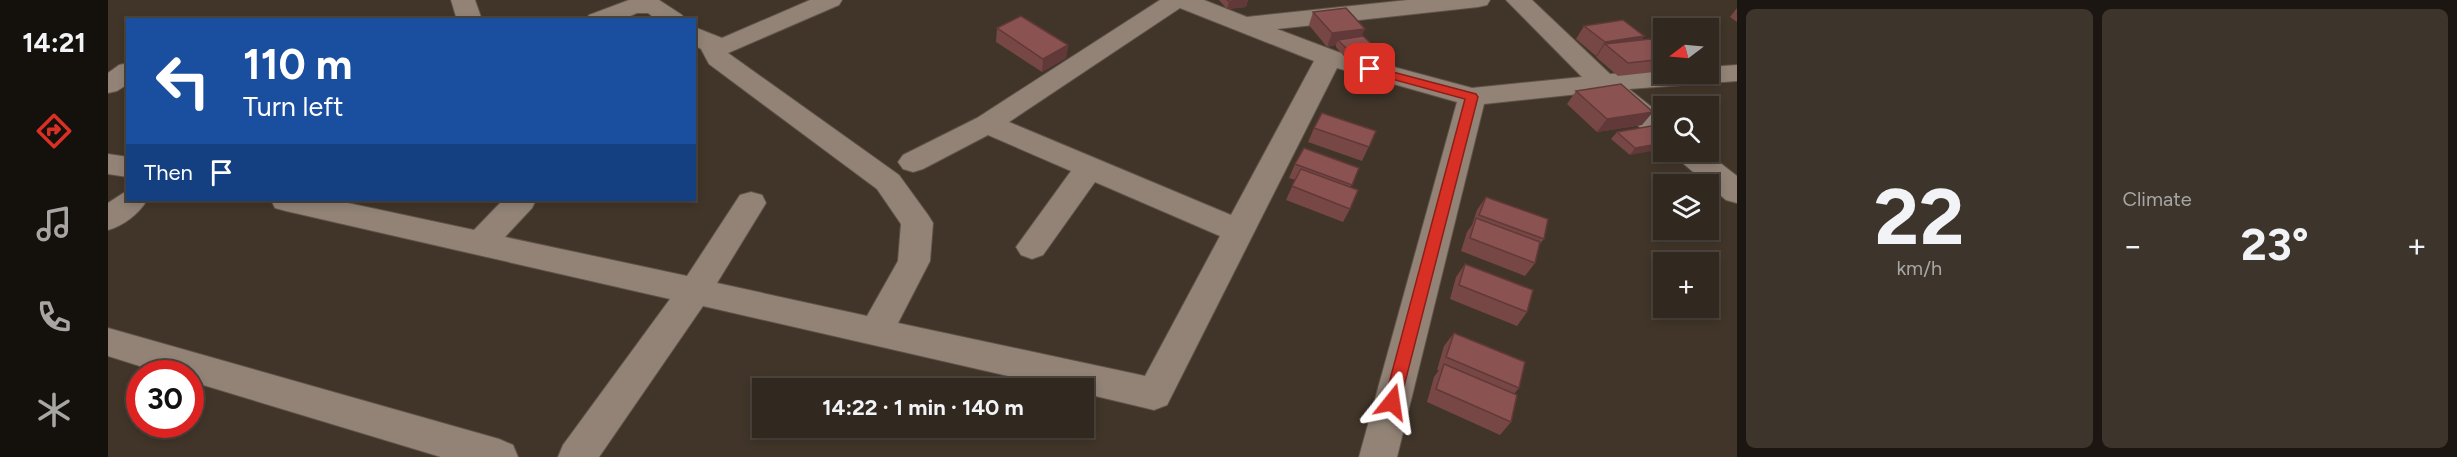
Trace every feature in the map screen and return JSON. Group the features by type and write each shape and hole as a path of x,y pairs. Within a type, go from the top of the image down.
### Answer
{"street":[{"path":"463,0 469,18"},
{"path":"703,39 725,46 830,0"},
{"path":"913,162 987,124 1176,0"},
{"path":"1182,0 1329,58 1472,97 1604,83 1733,76"},
{"path":"1245,25 1477,0"},
{"path":"1518,0 1604,83 1653,123"},
{"path":"603,18 634,6 654,6 670,18"},
{"path":"703,39 718,58 888,182 917,223 914,261 876,332"},
{"path":"302,201 1154,394 1329,58"},
{"path":"108,85 126,72"},
{"path":"1378,457 1472,97"},
{"path":"987,124 1239,231"},
{"path":"1700,162 1737,192"},
{"path":"108,164 126,167"},
{"path":"1032,247 1090,167"},
{"path":"108,219 131,201"},
{"path":"481,243 520,201"},
{"path":"577,457 694,291 751,203"},
{"path":"108,342 499,457"}],"building":[{"path":"1346,8 1365,29 1332,33 1313,12"},
{"path":"1021,16 1068,45 1043,59 997,28"},
{"path":"1623,20 1644,36 1605,42 1584,26"},
{"path":"1363,36 1377,49 1351,53 1338,40"},
{"path":"1650,39 1653,41 1653,60 1628,63 1605,44"},
{"path":"1621,84 1653,112 1607,119 1576,91"},
{"path":"1322,113 1376,131 1369,147 1314,128"},
{"path":"1653,126 1653,145 1635,148 1617,132"},
{"path":"1304,148 1359,168 1352,185 1295,164"},
{"path":"1301,169 1358,190 1350,209 1292,186"},
{"path":"1486,197 1548,219 1544,239 1479,215"},
{"path":"1476,218 1540,242 1535,263 1470,238"},
{"path":"1465,264 1533,290 1527,312 1459,285"},
{"path":"1454,333 1525,362 1519,388 1446,357"},
{"path":"1444,364 1517,395 1511,422 1436,389"}],"route":[{"path":"1370,69 1472,97 1392,402"}]}
